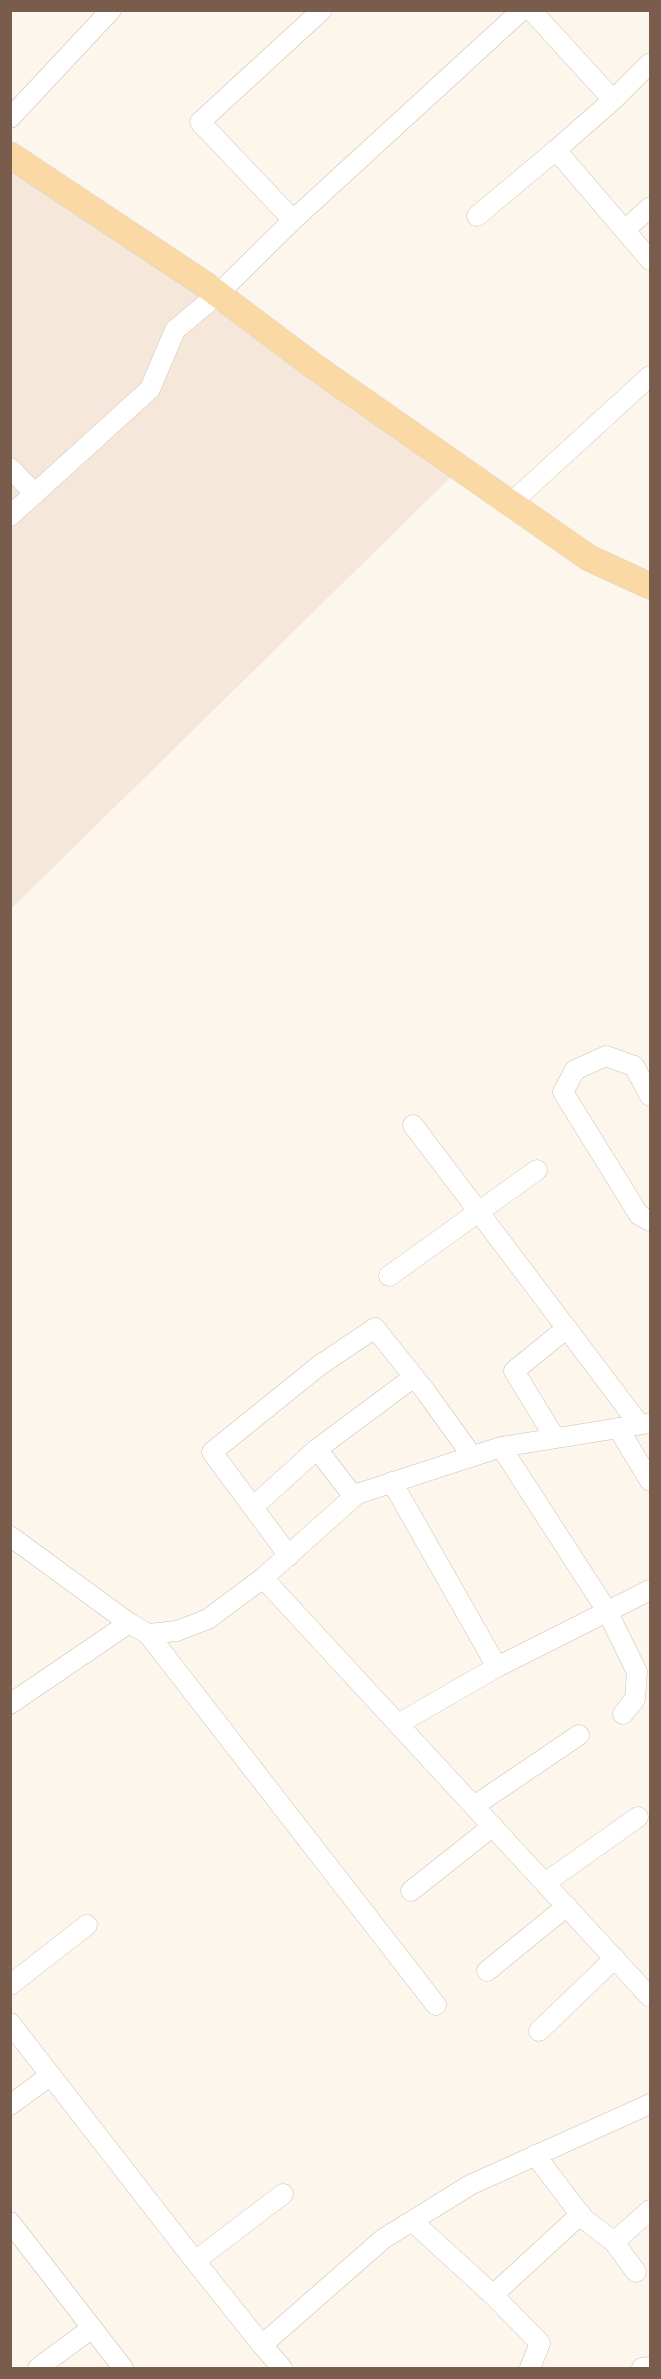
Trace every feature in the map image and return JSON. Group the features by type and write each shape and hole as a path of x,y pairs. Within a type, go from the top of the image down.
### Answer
{"main road":[{"path":"10,155 218,294 315,367 590,558 651,586"}],"street":[{"path":"10,118 111,10"},
{"path":"293,220 200,122 322,10"},
{"path":"10,516 150,389 175,330 218,294 293,220 522,10"},
{"path":"531,10 613,100"},
{"path":"477,216 613,100 651,63"},
{"path":"556,150 651,260"},
{"path":"625,230 651,207"},
{"path":"512,502 651,376"},
{"path":"10,468 35,494"},
{"path":"651,1096 634,1066 606,1056 575,1070 563,1092 639,1215 651,1221"},
{"path":"413,1125 567,1328 645,1424"},
{"path":"389,1276 537,1170"},
{"path":"289,1556 212,1452 320,1365 375,1328 472,1456"},
{"path":"555,1438 514,1371 567,1328"},
{"path":"253,1507 317,1449 414,1377"},
{"path":"148,1634 177,1631 208,1619 263,1578 354,1497 501,1447 645,1424"},
{"path":"618,1428 651,1481"},
{"path":"501,1447 607,1611 637,1672 635,1699 623,1714"},
{"path":"317,1449 354,1497"},
{"path":"393,1482 497,1667"},
{"path":"10,1536 129,1623 148,1634 436,2005"},
{"path":"263,1578 651,1997"},
{"path":"398,1724 497,1667 651,1590"},
{"path":"10,1704 129,1623"},
{"path":"474,1806 579,1735"},
{"path":"545,1883 638,1817"},
{"path":"411,1891 493,1826"},
{"path":"487,1971 567,1906"},
{"path":"10,1985 87,1925"},
{"path":"539,2031 615,1958"},
{"path":"10,2023 195,2261 282,2368"},
{"path":"10,2105 51,2075"},
{"path":"262,2345 383,2239 470,2185 651,2104"},
{"path":"535,2155 581,2214 614,2242 636,2272"},
{"path":"195,2261 283,2194"},
{"path":"614,2242 651,2210"},
{"path":"493,2295 581,2214"},
{"path":"412,2221 493,2295 540,2343 530,2368"},
{"path":"10,2222 123,2368"},
{"path":"38,2368 92,2328"},
{"path":"642,2368 651,2367"}],"shaded area":[{"path":"11,160 460,468 11,909"}]}
